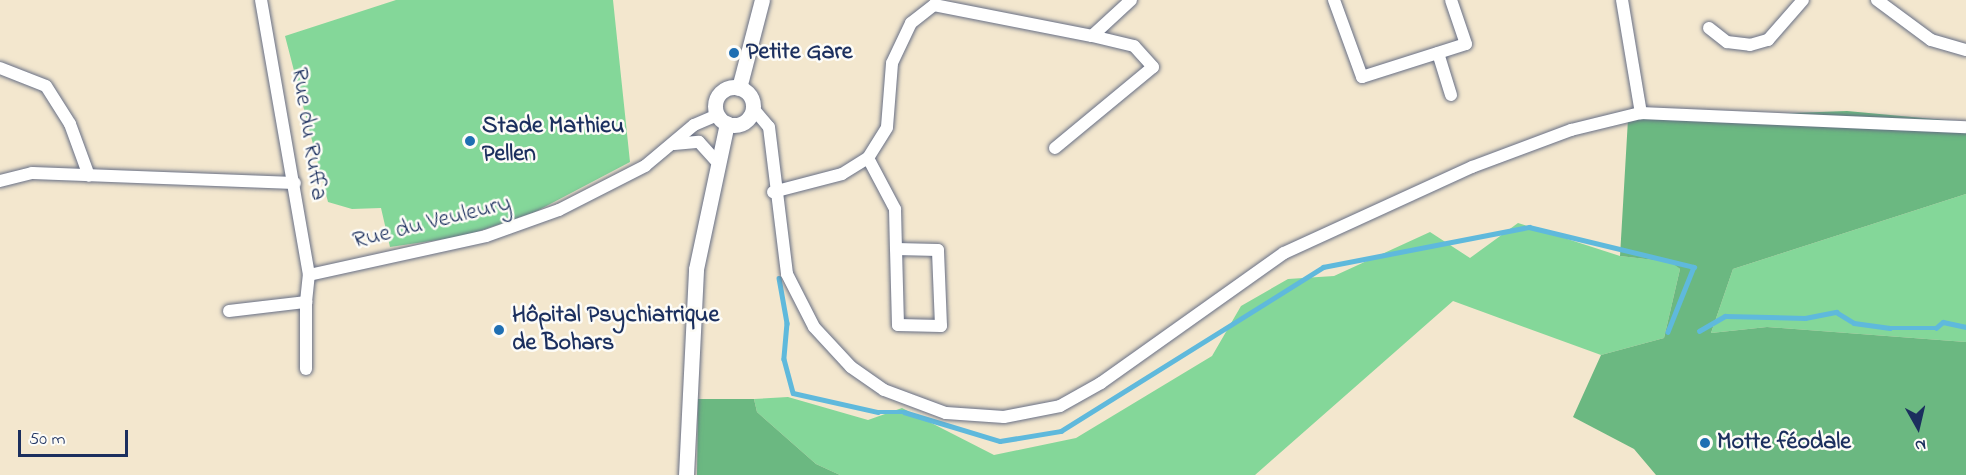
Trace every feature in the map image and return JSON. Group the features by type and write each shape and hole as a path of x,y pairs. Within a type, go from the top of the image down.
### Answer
{"street":[{"name":"Rue du Ruffa","path":"261,0 295,183 309,275 306,302 306,369"},
{"path":"762,0 740,88 769,127 773,192 787,274 814,327 851,368 884,390 946,413 1004,417 1060,406 1101,383 1284,253 1376,208 1571,130 1641,113 1966,128"},
{"path":"990,12 998,0"},
{"path":"1092,36 1131,0"},
{"path":"1334,0 1362,77 1466,44 1451,0"},
{"path":"1622,0 1641,113"},
{"path":"1709,28 1727,42 1750,45 1768,40 1803,0"},
{"path":"1877,0 1931,40 1958,52 1966,50"},
{"path":"773,192 842,174 868,158 887,127 892,63 910,23 934,5 990,12 1134,46 1153,67 1055,148"},
{"path":"1438,53 1451,95"},
{"path":"0,68 46,86 70,124 89,176"},
{"path":"686,475 696,269 722,119 719,94 740,88"},
{"path":"722,119 744,121 752,107"},
{"name":"Rue du Veuleury","path":"309,275 486,236 559,210 645,166 694,125 722,119"},
{"path":"673,144 699,142 716,161"},
{"path":"868,158 895,209 896,249 898,325 941,326 938,250 896,249"},
{"path":"0,181 32,173 295,183"},
{"path":"229,310 306,302"}],"green space":[{"name":"Stade Mathieu Pellen","path":"396,0 613,0 630,162 535,212 465,236 390,247 381,208 352,209 328,202 285,36"},
{"path":"1847,111 1966,122 1966,194 1733,269 1711,333 1767,327 1966,342 1966,475 1656,475 1634,449 1573,417 1601,355 1664,338 1680,269 1671,262 1620,256 1628,119"},
{"path":"1966,194 1966,342 1767,327 1711,333 1733,269"},
{"path":"1518,223 1620,256 1672,262 1680,269 1664,338 1601,355 1453,301 1255,475 840,475 816,464 757,412 754,399 788,397 868,420 902,408 994,455 1076,438 1212,356 1241,306 1288,279 1334,276 1430,232 1470,258"},
{"path":"698,399 754,399 757,412 816,464 840,475 697,475"}],"waterway":[{"path":"779,278 787,323 784,359 793,393 878,412 904,412 1000,441 1061,431 1323,267 1529,227 1694,267 1668,332"},
{"path":"1699,331 1725,316 1805,318 1836,312 1854,323 1890,328 1936,328 1943,322 1966,327"}],"place":[{"name":"Petite Gare","path":"734,53"},
{"name":"Stade Mathieu Pellen","path":"470,141"},
{"name":"Hôpital Psychiatrique de Bohars","path":"499,330"},
{"name":"Motte féodale","path":"1705,443"}]}
